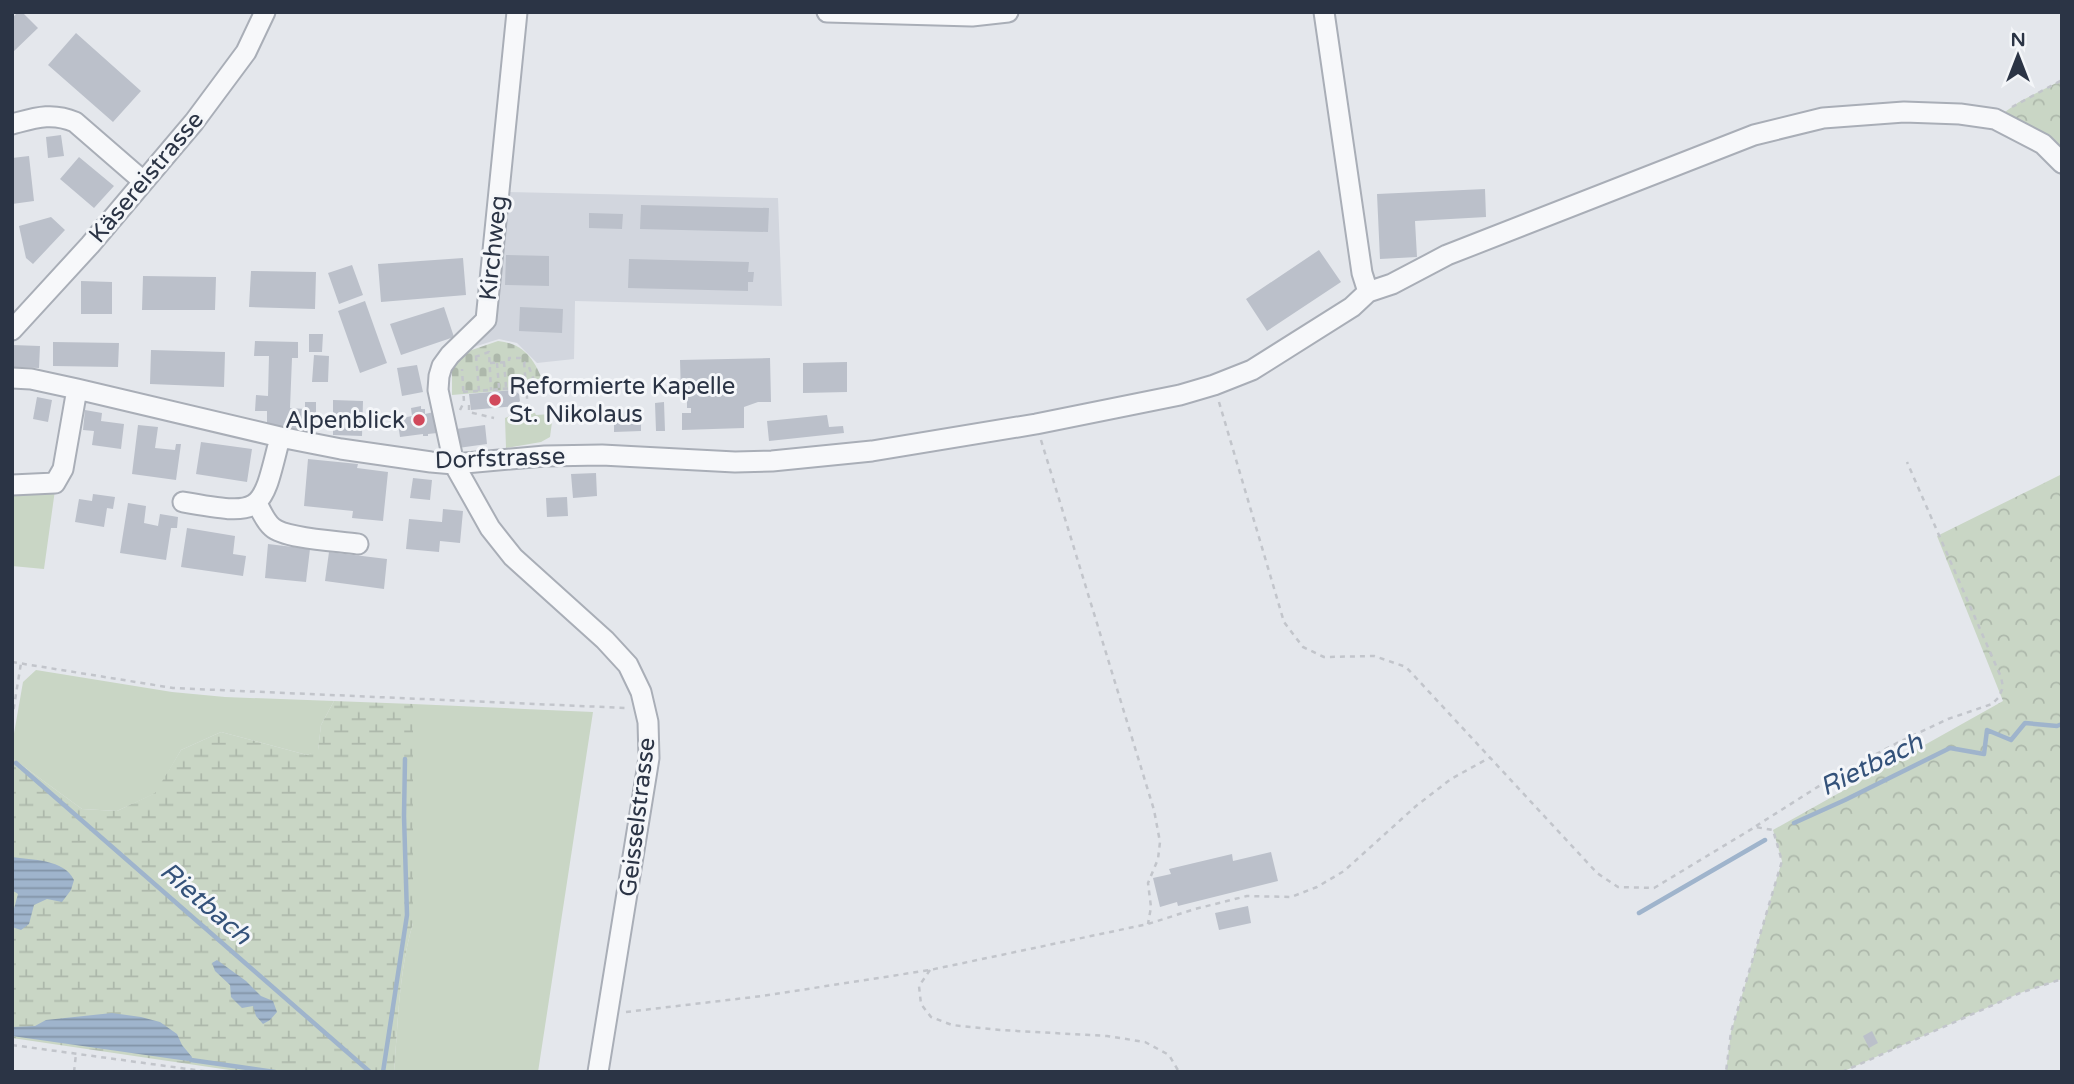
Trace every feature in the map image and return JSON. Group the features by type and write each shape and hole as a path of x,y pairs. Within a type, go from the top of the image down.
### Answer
{"street":[{"name":"Käsereistrasse","path":"12,330 194,122 246,52 265,12"},
{"name":"Kirchweg","path":"454,464 438,390 439,376 450,355 486,320 517,12"},
{"path":"827,12 972,16 1008,12"},
{"path":"1324,12 1362,273 1368,292"},
{"name":"Dorfstrasse","path":"12,379 31,379 341,449 454,464 591,455 736,462 772,461 911,446 1036,424 1214,385 1252,370 1352,307 1368,292 1392,284 1447,255 1754,135 1824,118 1904,112 1960,114 1995,119 2043,144 2062,163"},
{"path":"12,124 43,116 75,122 144,181"},
{"path":"12,485 55,483 63,469 77,389"},
{"path":"183,502 232,510 247,509 257,503 265,493 280,437"},
{"name":"Geisselstrasse","path":"454,464 490,528 513,557 606,640 628,664 641,692 648,722 649,758 598,1072"},
{"path":"257,503 272,527 284,534 358,544"}],"path":[{"path":"1995,119 2019,102 2062,80"},
{"path":"464,360 489,352 491,390"},
{"path":"476,356 479,391"},
{"path":"463,392 536,386 530,368 520,358 509,358 509,362 490,363"},
{"path":"504,362 506,388"},
{"path":"524,362 528,409"},
{"path":"497,363 499,389"},
{"path":"461,365 463,392 469,412 494,418"},
{"path":"1214,385 1284,622 1303,647 1324,657 1374,656 1406,667 1597,873 1618,887 1654,888 1838,774 1948,719 1992,704 1999,697 2003,687 2001,677 1907,462"},
{"path":"460,410 467,403"},
{"path":"1036,424 1154,810 1160,842 1158,859 1148,883 1151,907 1147,924"},
{"path":"12,662 186,689 645,709"},
{"path":"12,719 21,663"},
{"path":"608,1014 762,996 930,970 1147,924 1247,896 1291,897 1317,887 1344,871 1416,806 1451,779 1490,757"},
{"path":"1726,1072 1731,1032 1782,861 1773,831 1755,827"},
{"path":"930,970 919,986 921,1004 931,1017 953,1025 1107,1036 1145,1042 1169,1055 1179,1072"},
{"path":"1842,1072 2020,993 2062,979"},
{"path":"12,1045 209,1072"},
{"path":"74,1072 76,1054"}],"shaded area":[{"path":"504,192 778,198 782,306 575,301 574,359 537,363 517,343 499,339 461,351 475,340"}],"green space":[{"path":"2062,80 2062,163 1995,119 2019,102"},
{"path":"498,341 516,346 529,356 545,387 452,395 452,365 466,352"},
{"path":"515,414 551,414 550,437 541,442 506,448 505,418"},
{"path":"2062,474 2062,979 2020,993 1842,1072 1726,1072 1731,1032 1782,861 1773,830 2003,701 1937,536"},
{"path":"55,490 44,569 12,566 12,492"},
{"path":"36,670 172,692 334,701 321,725 318,751 307,755 221,732 181,750 156,793 117,811 82,809 12,758 23,682"},
{"path":"334,701 413,704 413,923 402,978 394,1072 243,1072 12,1038 12,758 82,809 117,811 155,793 181,750 221,732 307,755 318,750 321,725"},
{"path":"413,704 593,712 538,1072 394,1072 402,978 413,923"}],"water":[{"path":"12,857 55,864 69,873 74,880 71,890 62,902 47,899 34,905 29,924 21,930 12,927 18,894 12,890"},
{"path":"217,960 246,981 261,996 273,1001 277,1012 270,1020 263,1024 256,1016 253,1006 242,1008 231,997 230,985 215,971 212,963"},
{"path":"112,1013 160,1022 177,1034 192,1057 191,1060 12,1036 13,1027 35,1026 46,1020"}],"building":[{"path":"22,12 38,28 12,53 12,18"},
{"path":"76,33 141,91 113,122 48,65"},
{"path":"61,135 64,156 48,158 46,137"},
{"path":"29,156 34,201 12,204 12,158"},
{"path":"79,157 114,186 94,208 60,179"},
{"path":"1485,189 1486,217 1415,221 1417,257 1380,259 1377,194"},
{"path":"641,205 769,208 768,232 640,229"},
{"path":"589,213 623,214 622,229 589,228"},
{"path":"51,217 65,230 33,264 26,258 19,226"},
{"path":"1319,250 1341,282 1267,331 1246,299"},
{"path":"506,255 549,256 549,286 505,285"},
{"path":"463,258 466,295 381,302 378,264"},
{"path":"629,259 749,262 748,272 754,272 753,282 748,282 748,291 628,288"},
{"path":"352,265 363,295 339,304 328,273"},
{"path":"251,271 316,272 315,309 249,307"},
{"path":"143,276 216,277 215,310 142,310"},
{"path":"81,281 112,282 112,314 81,314"},
{"path":"365,301 387,363 360,373 338,311"},
{"path":"444,307 454,337 401,355 390,324"},
{"path":"520,307 563,309 562,333 519,331"},
{"path":"309,334 323,334 322,352 309,352"},
{"path":"255,341 298,342 298,358 292,358 290,408 305,409 305,402 316,402 316,431 267,426 267,411 255,411 256,395 268,396 269,356 254,356"},
{"path":"53,342 119,343 118,367 53,366"},
{"path":"12,345 40,346 39,368 12,367"},
{"path":"151,350 225,352 224,387 150,384"},
{"path":"314,355 329,356 328,382 312,382"},
{"path":"770,358 771,402 758,402 744,407 744,428 682,430 682,413 691,413 691,408 687,408 687,395 681,395 680,360"},
{"path":"847,362 847,392 803,393 803,363"},
{"path":"417,365 423,392 402,396 397,368"},
{"name":"Reformierte Kapelle St. Nikolaus","path":"514,390 519,394 520,401 515,406 471,410 469,394"},
{"path":"37,397 52,400 48,422 33,419"},
{"path":"333,400 363,401 362,436 333,435"},
{"path":"664,402 665,431 656,431 655,403"},
{"name":"Alpenblick","path":"421,406 421,409 425,409 425,414 434,412 437,433 400,437 398,424 402,423 402,418 412,416 411,408"},
{"path":"641,409 641,431 614,432 614,410"},
{"path":"85,410 102,413 101,421 124,424 121,449 92,445 94,431 83,430"},
{"path":"827,415 829,427 843,426 844,433 769,441 767,421"},
{"path":"138,425 158,427 155,448 175,450 176,444 181,444 176,480 132,474"},
{"path":"485,425 487,444 458,448 456,429"},
{"path":"201,442 252,449 247,482 196,474"},
{"path":"308,459 358,464 357,468 388,472 383,521 352,518 353,511 304,506"},
{"path":"596,473 597,496 573,498 571,474"},
{"path":"413,478 432,480 430,500 410,498"},
{"path":"93,494 115,497 113,509 107,508 104,527 75,522 79,499 92,501"},
{"path":"567,497 568,516 547,517 546,498"},
{"path":"128,503 146,506 144,523 158,526 160,514 178,517 177,528 171,528 166,560 120,553"},
{"path":"443,509 463,511 460,543 440,541 439,552 406,549 409,519 442,522"},
{"path":"187,528 235,536 233,554 246,556 243,576 181,567"},
{"path":"268,544 310,549 306,582 265,578"},
{"path":"329,552 387,559 384,589 325,581"},
{"path":"1271,852 1278,881 1178,906 1177,902 1160,907 1153,878 1171,874 1169,869 1232,854 1233,861"},
{"path":"1248,906 1251,923 1219,930 1215,913"},
{"path":"1872,1031 1878,1043 1869,1048 1863,1036"}],"waterway":[{"name":"Rietbach","path":"1794,823 1950,748 1984,754 1987,730 2011,740 2025,723 2057,726 2062,724"},
{"path":"383,1072 407,915 405,759"},
{"name":"Rietbach","path":"16,763 370,1072"},
{"name":"Rietbach","path":"1639,913 1765,840"},
{"path":"191,1060 275,1072"}],"place":[{"name":"Reformierte Kapelle St. Nikolaus","path":"495,400"},
{"name":"Alpenblick","path":"419,420"}]}
